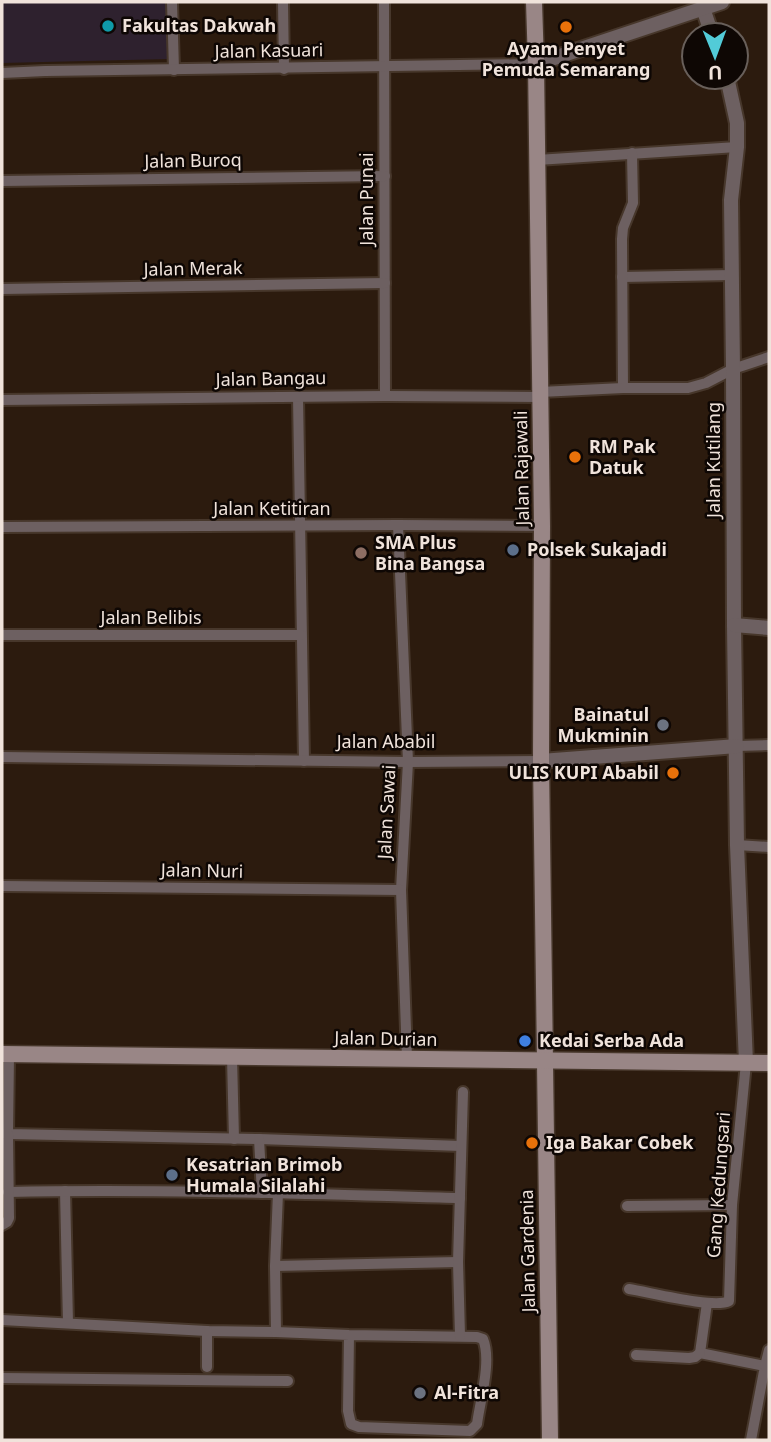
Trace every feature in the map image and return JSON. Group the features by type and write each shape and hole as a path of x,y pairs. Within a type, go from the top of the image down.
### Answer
{"main road":[{"name":"Jalan Rajawali","path":"534,2 542,526 541,761 545,1060"},
{"name":"Jalan Durian","path":"6,1055 769,1063"},
{"name":"Jalan Gardenia","path":"545,1060 550,1440"}],"street":[{"path":"172,2 174,70"},
{"path":"283,2 284,69"},
{"name":"Jalan Punai","path":"384,2 385,396"},
{"path":"536,64 701,5 722,2"},
{"name":"Jalan Kasuari","path":"2,73 536,64"},
{"name":"Jalan Kutilang","path":"730,91 737,123 737,147 730,200 734,625 737,845 746,1063"},
{"path":"537,160 737,147"},
{"path":"623,388 622,233 632,208 632,153"},
{"name":"Jalan Buroq","path":"2,181 384,176"},
{"path":"622,277 732,275"},
{"name":"Jalan Merak","path":"2,289 385,283"},
{"name":"Jalan Bangau","path":"2,400 540,394 623,388 688,388 769,356"},
{"path":"298,397 304,761"},
{"name":"Jalan Sawai","path":"398,525 408,762 401,890 407,1058"},
{"name":"Jalan Ketitiran","path":"2,527 542,526"},
{"path":"734,625 769,628"},
{"name":"Jalan Belibis","path":"2,635 301,635"},
{"name":"Jalan Ababil","path":"2,757 541,761 769,745"},
{"path":"737,845 769,847"},
{"name":"Jalan Nuri","path":"2,886 401,890"},
{"path":"2,1225 9,1217 5,1134 6,1055"},
{"path":"232,1057 233,1139"},
{"name":"Gang Kedungsari","path":"707,1303 726,1304 730,1298 732,1205 746,1063"},
{"path":"460,1336 458,1262 463,1092"},
{"path":"5,1134 461,1146"},
{"path":"259,1139 262,1193"},
{"path":"65,1191 68,1323"},
{"path":"8,1192 278,1193 460,1198"},
{"path":"276,1332 278,1193"},
{"path":"627,1206 732,1205"},
{"path":"275,1266 458,1262"},
{"path":"629,1289 707,1303 700,1353 695,1357 636,1355"},
{"path":"2,1320 207,1331 460,1336 483,1339 486,1348 485,1369 477,1424 470,1431 359,1427 351,1424 348,1418 349,1335"},
{"path":"207,1331 207,1367"},
{"path":"751,1440 769,1350"},
{"path":"700,1353 767,1366"},
{"path":"2,1378 288,1381"}],"shaded area":[{"path":"2,2 167,2 169,59 2,63"}],"place":[{"name":"Fakultas Dakwah","path":"108,26"},
{"name":"Ayam Penyet Pemuda Semarang","path":"566,27"},
{"name":"RM Pak Datuk","path":"575,457"},
{"name":"Polsek Sukajadi","path":"513,550"},
{"name":"SMA Plus Bina Bangsa","path":"361,553"},
{"name":"Bainatul Mukminin","path":"663,725"},
{"name":"ULIS KUPI Ababil","path":"673,773"},
{"name":"Kedai Serba Ada","path":"525,1041"},
{"name":"Iga Bakar Cobek","path":"532,1143"},
{"name":"Kesatrian Brimob Humala Silalahi","path":"172,1175"},
{"name":"Al-Fitra","path":"420,1393"}]}
